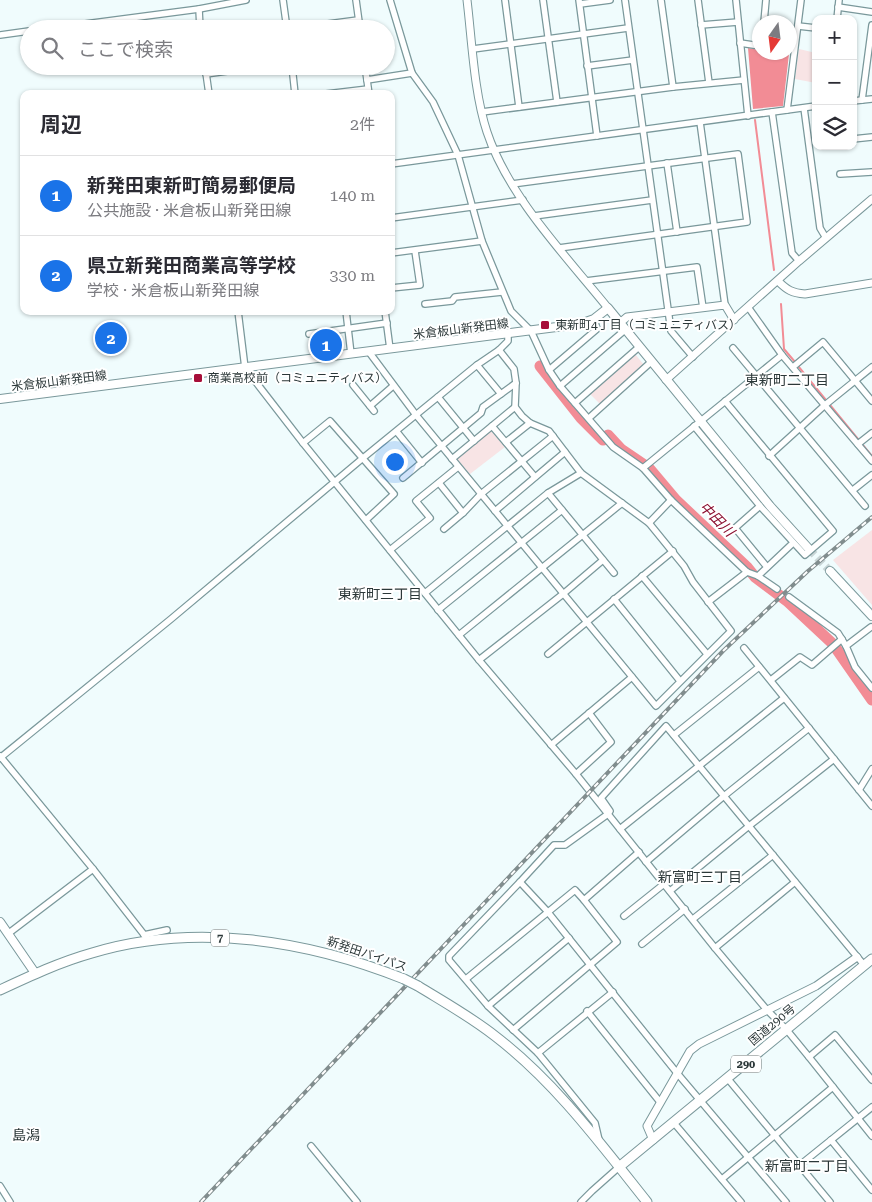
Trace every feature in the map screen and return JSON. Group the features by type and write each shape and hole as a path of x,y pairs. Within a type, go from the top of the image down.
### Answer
{"highway":[{"name":"新発田バイパス","path":"0,990 35,973 93,952 147,938 236,938 281,943 334,955 404,979 476,1022 526,1062 575,1113 646,1202"},
{"name":"国道290号","path":"619,1168 872,958"}],"main road":[{"name":"米倉板山新発田線","path":"0,400 580,324 594,319 608,308"},
{"path":"608,308 698,423 809,549"},
{"path":"830,571 872,616"},
{"path":"0,922 35,973"}],"street":[{"path":"115,20 199,9 246,0"},
{"path":"283,0 285,20"},
{"path":"356,0 358,20"},
{"path":"390,0 412,73 433,102 458,155 482,241 502,292 511,311 531,331 549,370 560,386 613,446 643,468 671,500 747,572 758,576 777,589"},
{"path":"467,0 482,112 494,150 512,184 534,216 608,308"},
{"path":"506,0 519,107"},
{"path":"543,0 557,102"},
{"path":"597,136 580,2 610,0"},
{"path":"625,0 667,312 671,331 693,357"},
{"path":"661,0 673,87"},
{"path":"698,0 709,83"},
{"path":"736,0 748,116"},
{"path":"765,15 766,0"},
{"path":"786,110 801,0"},
{"path":"839,3 872,12"},
{"path":"199,9 200,20"},
{"path":"701,25 738,22"},
{"path":"862,100 872,25"},
{"path":"798,26 812,28"},
{"path":"473,49 628,28"},
{"path":"0,35 20,32"},
{"path":"740,43 752,45"},
{"path":"587,66 633,60"},
{"path":"367,80 412,73"},
{"path":"206,75 208,90"},
{"path":"293,75 295,90"},
{"path":"366,75 368,90"},
{"path":"482,112 673,87 744,80"},
{"path":"857,101 872,99"},
{"path":"395,163 812,107"},
{"path":"804,108 812,144"},
{"path":"772,112 792,253 799,262"},
{"path":"700,122 725,305 734,320"},
{"path":"857,139 872,137"},
{"path":"813,150 820,228 826,238"},
{"path":"512,184 738,154 748,222 559,248"},
{"path":"667,163 677,232"},
{"path":"840,174 872,172"},
{"path":"666,380 872,199"},
{"path":"395,217 523,200"},
{"path":"534,216 652,200"},
{"path":"395,252 482,241"},
{"path":"395,288 420,285 415,250"},
{"path":"586,281 697,267 702,308"},
{"path":"778,280 787,290 805,294 870,286"},
{"path":"425,304 452,301 455,297 502,292"},
{"path":"560,386 623,326 628,317 725,305"},
{"path":"748,307 782,355 872,461"},
{"path":"238,315 245,368 438,610 576,774 766,1010 786,1029 872,1136"},
{"path":"346,315 351,354"},
{"path":"386,315 390,349"},
{"path":"549,370 596,329 594,319"},
{"path":"309,334 387,323"},
{"path":"167,930 147,938 93,868 0,757 164,625 362,458 397,432 477,365 499,350 508,341 508,334"},
{"path":"793,367 823,342 872,401"},
{"path":"576,403 639,347"},
{"path":"733,348 865,506"},
{"path":"369,352 393,386 458,467 656,706 731,630 693,582 673,551 649,522 581,473 549,431 530,424 522,416 515,407 516,383 514,369 499,350"},
{"path":"643,468 782,355"},
{"path":"589,418 651,362"},
{"path":"477,365 501,394"},
{"path":"769,456 825,405 872,366"},
{"path":"404,478 481,413 483,407 516,383"},
{"path":"353,385 374,411"},
{"path":"370,406 393,386"},
{"path":"438,397 474,441"},
{"path":"698,423 760,506 805,555 833,531 725,401"},
{"path":"452,459 515,407"},
{"path":"303,443 330,421 394,494 366,520"},
{"path":"506,442 530,424"},
{"path":"492,426 535,477"},
{"path":"397,432 422,463"},
{"path":"858,444 872,433"},
{"path":"444,529 464,513 481,494 553,436"},
{"path":"495,511 565,452"},
{"path":"390,550 430,518 416,502 458,467"},
{"path":"425,593 548,493 581,473"},
{"path":"853,490 872,475"},
{"path":"439,483 464,513"},
{"path":"548,493 614,573"},
{"path":"649,522 671,500"},
{"path":"459,635 622,503"},
{"path":"760,506 735,528 767,567"},
{"path":"438,610 562,510"},
{"path":"758,576 793,543"},
{"path":"548,654 673,551"},
{"path":"479,660 603,560"},
{"path":"708,602 747,572"},
{"path":"642,576 707,654"},
{"path":"789,597 838,633 855,667 872,688"},
{"path":"614,599 680,681"},
{"path":"846,646 872,628"},
{"path":"771,680 800,657 812,665 842,639"},
{"path":"744,648 872,806"},
{"path":"674,735 759,667"},
{"path":"551,745 632,677"},
{"path":"620,829 784,698"},
{"path":"576,774 612,742 589,713"},
{"path":"600,1143 595,1123 538,1053 488,1006 449,960 449,956 554,845 565,845 608,814 610,810 601,798 666,726 864,965"},
{"path":"646,862 809,728"},
{"path":"670,892 749,826 834,759"},
{"path":"859,790 872,769"},
{"path":"584,900 638,852"},
{"path":"693,919 773,855"},
{"path":"9,933 93,868"},
{"path":"520,882 548,911 677,1073 786,1202"},
{"path":"716,948 795,882"},
{"path":"624,916 664,884"},
{"path":"466,979 575,890 617,942 514,1030"},
{"path":"642,944 685,909"},
{"path":"488,1006 569,938"},
{"path":"653,1140 647,1126 690,1051 699,1044 816,986 857,957"},
{"path":"538,1053 587,1011 613,992"},
{"path":"587,1011 660,1102"},
{"path":"809,1057 835,1035 872,1080"},
{"path":"728,1079 830,1202"},
{"path":"722,1179 833,1087"},
{"path":"800,1165 872,1106"},
{"path":"674,1123 741,1202"},
{"path":"831,1140 872,1190"},
{"path":"311,1146 357,1202"},
{"path":"581,1202 619,1168"},
{"path":"0,1186 10,1202"}],"shaded area":[{"path":"748,48 752,49 752,60 788,60 783,106 753,109"},
{"path":"799,49 812,52 812,82 795,79"},
{"path":"635,354 644,365 600,404 589,393"},
{"path":"491,431 505,447 470,474 457,459"},
{"path":"872,530 872,605 833,560"}],"waterway":[{"path":"755,120 774,270"},
{"path":"781,304 784,349 795,362"},
{"name":"中田川","path":"540,366 581,418 603,440 608,435 621,449 649,468 676,500 747,567 755,577 787,601 833,644 872,700"},
{"path":"798,366 872,456"}],"tunnel":[{"path":"809,549 830,571"}],"railway":[{"path":"201,1202 723,651 808,571 872,517"}],"place":[{"name":"東新町4丁目（コミュニティバス）","path":"545,325"},
{"name":"県立新発田商業高等学校","path":"111,338"},
{"name":"新発田東新町簡易郵便局","path":"326,345"},
{"name":"商業高校前（コミュニティバス）","path":"198,378"}],"district":[{"name":"東新町二丁目","path":"787,380"},
{"name":"東新町三丁目","path":"380,594"},
{"name":"新富町三丁目","path":"700,877"},
{"name":"島潟","path":"26,1135"},
{"name":"新富町二丁目","path":"807,1166"}]}
